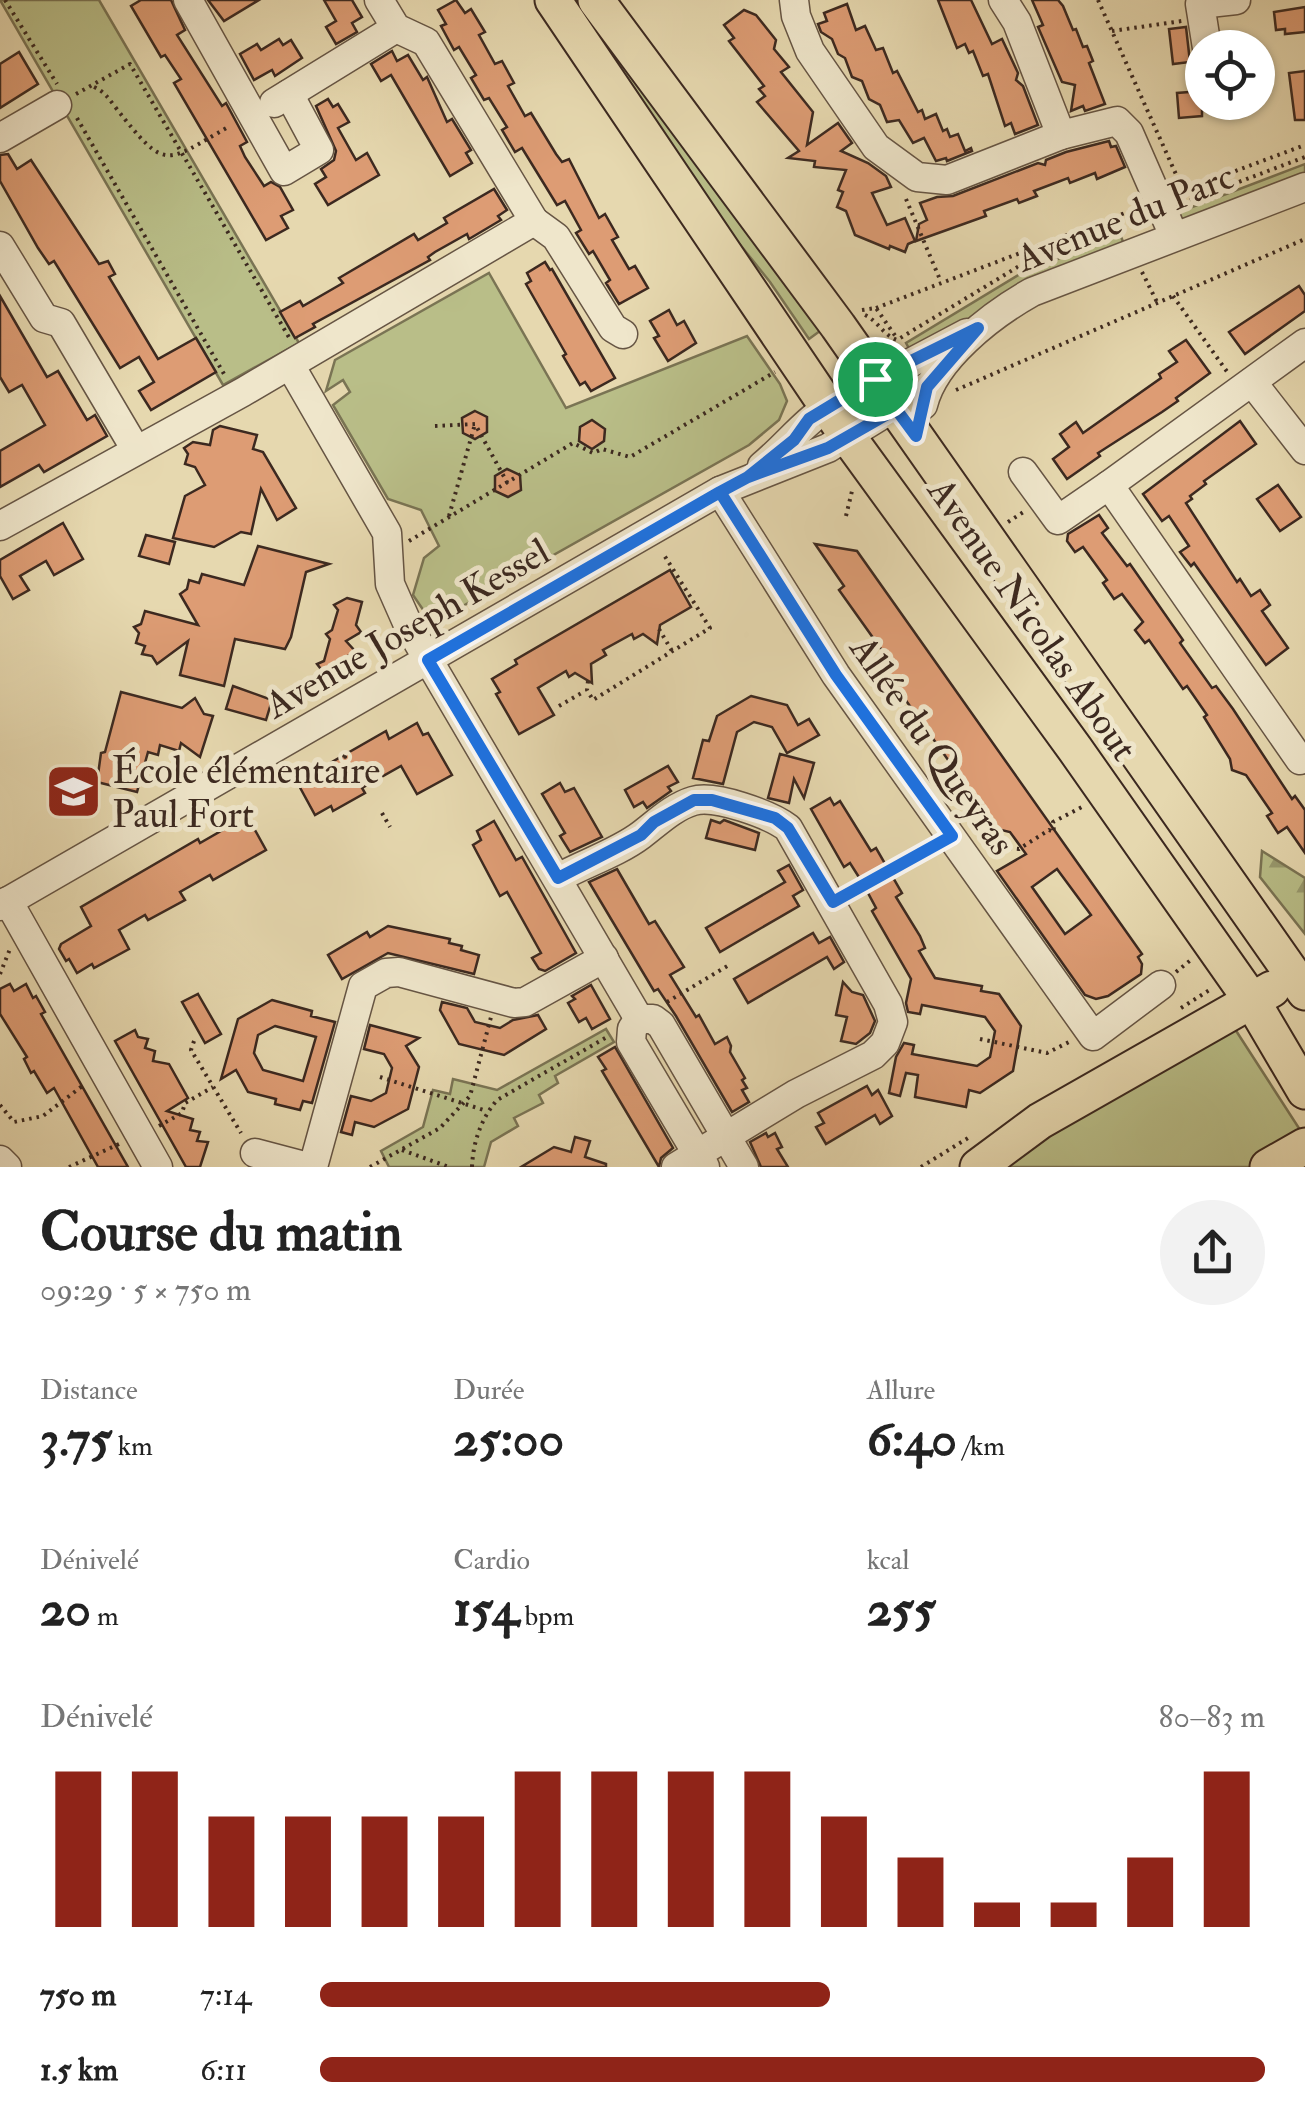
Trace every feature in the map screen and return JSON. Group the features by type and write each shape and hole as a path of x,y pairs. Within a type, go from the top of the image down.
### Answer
{"main road":[{"name":"Avenue Nicolas About","path":"554,0 848,437 1252,1001 1305,1090"},
{"name":"Avenue Nicolas About","path":"596,0 838,326 1302,979"},
{"path":"978,1167 1040,1121 1252,1001 1302,979"},
{"path":"1268,1167 1305,1146"}],"street":[{"path":"188,0 284,171 319,150 288,94"},
{"path":"380,0 396,28 426,42 534,221 556,237 613,328 623,334"},
{"path":"794,0 810,51 876,146 917,177 947,180 1061,135 1117,122 1130,132 1170,195 1174,236"},
{"path":"1002,0 1016,22 1061,135"},
{"path":"1204,30 1200,4 1236,0"},
{"path":"252,116 396,28"},
{"path":"0,138 64,101"},
{"name":"Avenue du Parc","path":"875,379 978,328 995,313 1032,292 1305,187"},
{"path":"0,526 237,396 292,356 534,221"},
{"path":"0,246 44,318 61,323 136,450"},
{"name":"Avenue du Parc","path":"906,422 941,389 978,328"},
{"path":"1023,472 1058,520 1305,343"},
{"path":"292,356 387,533 390,584 428,660 639,1019"},
{"name":"Avenue Joseph Kessel","path":"748,477 794,440 809,419 875,379"},
{"path":"1246,386 1305,450"},
{"name":"Avenue Joseph Kessel","path":"4,903 748,477 848,437 906,422"},
{"path":"1110,485 1303,761"},
{"name":"Allée du Queyras","path":"720,492 836,675 1093,1036"},
{"path":"558,878 641,835 654,822 694,800 712,800 775,818 788,828 833,902 888,1004 893,1022 885,1043 873,1055 796,1094 693,1163 631,1042 632,1029 639,1019"},
{"path":"4,903 158,1167"},
{"path":"255,1154 310,1167 364,986 386,972 525,1002 604,958"},
{"path":"1093,1036 1161,984"},
{"path":"639,1019 653,1019 662,1025 744,1167"},
{"path":"0,1160 7,1167"}],"path":[{"path":"5,0 237,396"},
{"path":"1098,0 1170,195"},
{"path":"1112,31 1202,18"},
{"path":"64,101 130,64 292,356"},
{"path":"92,86 105,92 160,156 169,158 252,116"},
{"path":"838,326 853,312 876,308 1305,145"},
{"path":"903,192 941,282"},
{"path":"941,389 1305,239"},
{"path":"1172,296 1246,386"},
{"path":"876,308 897,340"},
{"path":"390,553 573,443 593,452 602,449 630,457 779,370"},
{"path":"448,518 475,424"},
{"path":"475,424 508,484"},
{"path":"435,426 475,424"},
{"path":"846,516 852,490"},
{"path":"593,700 710,628 664,555"},
{"path":"659,629 673,652"},
{"path":"588,681 587,690 599,708"},
{"path":"559,706 587,690"},
{"path":"997,846 1018,849 1048,830 1054,832 1054,822 1086,804"},
{"path":"382,813 390,828"},
{"path":"833,902 952,836"},
{"path":"0,974 10,948"},
{"path":"472,1167 473,1146 487,1111 496,1100 729,964"},
{"path":"370,1167 440,1128 465,1103 496,998"},
{"path":"980,1039 1047,1053 1067,1042 1093,1036"},
{"path":"194,1040 191,1050 255,1154"},
{"path":"380,1077 487,1111"},
{"path":"0,1104 14,1122 43,1116 89,1081"},
{"path":"69,1167 182,1113 185,1104 213,1086"},
{"path":"401,1150 429,1164 450,1167"}],"green space":[{"path":"0,0 99,0 299,343 223,385"},
{"path":"564,0 588,0 824,328 809,339 770,282 697,191"},
{"path":"1305,164 1305,178 1182,222 1171,215"},
{"path":"1120,234 1125,247 911,352 906,343 1020,274"},
{"path":"489,273 566,408 747,336 787,401 779,420 749,445 438,620 428,617 413,595 424,558 439,546 421,510 388,499 333,405 350,392 343,380 326,391 335,360"},
{"path":"1262,851 1305,878 1305,934 1260,877"},
{"path":"1233,1026 1304,1136 1249,1167 998,1167"},
{"path":"606,1029 614,1042 555,1076 558,1083 539,1095 543,1103 514,1118 518,1126 491,1142 484,1167 389,1167 381,1151 423,1127 433,1090 450,1094 453,1079 497,1090"}],"building":[{"path":"141,0 171,0 185,30 177,35 222,106 226,103 247,142 240,146 245,157 264,186 271,182 280,187 293,210 281,216 288,228 266,240 174,83 181,79 165,55 161,57 131,6"},
{"path":"208,0 259,0 224,21"},
{"path":"324,0 352,0 362,17 352,23 357,32 336,44 326,27 336,21"},
{"path":"456,0 465,13 471,9 485,32 479,35 495,64 502,61 514,83 508,86 525,116 531,113 562,162 569,159 599,218 605,214 618,237 612,240 629,269 635,266 648,288 619,304 593,251 589,254 576,233 581,230 565,201 557,205 522,148 515,152 502,130 507,127 489,98 484,100 471,78 476,75 459,47 454,50 441,26 446,24 438,10"},
{"path":"938,0 971,0 992,44 1002,39 1038,125 1015,134 1011,123 1005,126 988,74 983,76 973,51 969,53 965,44 957,48"},
{"path":"1032,0 1058,0 1063,6 1083,47 1087,46 1093,61 1089,63 1105,104 1071,111 1075,85 1062,82 1038,27 1043,25"},
{"path":"847,4 856,30 865,26 876,50 883,48 893,73 897,71 918,112 922,110 925,119 936,114 943,131 947,129 950,137 958,134 965,151 972,151 936,161 924,138 913,143 899,120 887,122 880,105 869,99 862,81 852,77 845,58 818,24 827,21 824,13"},
{"path":"1305,7 1305,32 1285,34 1285,29 1276,30 1274,12"},
{"path":"744,10 756,15 776,40 774,49 789,67 781,72 813,112 807,145 838,123 852,143 841,151 886,176 891,187 872,193 887,225 905,218 915,241 908,244 905,252 855,235 846,211 837,207 843,192 838,190 846,170 814,167 815,161 788,158 799,151 757,102 765,96 759,89 764,86 729,41 734,38 724,25"},
{"path":"1186,27 1185,63 1173,64 1169,29"},
{"path":"279,39 283,45 291,40 302,58 275,76 272,70 254,80 240,54 257,44 261,50"},
{"path":"392,51 397,61 408,55 423,80 427,77 447,122 452,119 471,150 466,153 472,163 450,176 391,75 381,81 371,64"},
{"path":"19,52 38,84 0,108 0,64"},
{"path":"1305,71 1305,120 1295,120 1289,73"},
{"path":"1185,92 1185,117 1179,118 1177,93"},
{"path":"328,99 333,107 338,104 349,122 338,128 356,160 367,153 379,175 328,205 315,184 326,177 321,169 334,160 336,151 316,106"},
{"path":"1109,141 1111,147 1116,146 1125,167 1097,179 1095,173 1070,183 1068,178 1034,191 1037,196 984,211 986,216 916,241 919,224 927,220 920,203 953,196 1038,163 1045,165 1046,160 1066,152"},
{"path":"8,154 17,169 31,160 99,264 108,261 115,274 109,277 158,359 196,338 216,372 151,410 139,391 154,382 139,357 120,368 54,261 49,264 38,248 0,181 0,155"},
{"path":"494,189 507,210 498,216 501,220 469,239 467,234 435,252 428,257 430,260 313,324 315,327 295,338 280,312 300,301 303,306 343,283 339,278 414,234 418,240 447,223 444,218"},
{"path":"545,262 615,378 591,391 585,382 580,385 526,284 531,281 527,273"},
{"path":"1299,286 1305,295 1305,311 1245,354 1229,332"},
{"path":"0,296 47,377 58,371 87,420 95,415 107,436 44,472 39,465 0,487 0,451 45,425 22,385 9,392 0,377"},
{"path":"669,310 677,325 684,321 696,343 668,361 654,338 659,336 650,321"},
{"path":"1186,340 1210,373 1176,398 1178,401 1098,453 1100,456 1067,479 1053,459 1069,447 1060,434 1076,422 1083,433 1161,378 1159,374 1177,362 1169,351"},
{"path":"475,411 487,417 487,432 475,439 463,433 462,418"},
{"path":"592,420 605,429 604,441 592,449 579,441 580,427"},
{"path":"1240,421 1256,444 1204,481 1206,484 1186,503 1237,582 1240,579 1251,596 1260,590 1270,605 1262,611 1288,648 1266,665 1194,563 1191,566 1180,552 1189,546 1169,516 1162,521 1143,494"},
{"path":"220,426 257,435 253,449 263,452 296,508 277,520 261,489 251,534 241,532 214,547 173,538 185,496 205,485 195,467 185,464 188,454 184,448 193,442 210,445 213,430"},
{"path":"507,469 520,475 521,490 508,497 495,491 495,476"},
{"path":"1278,485 1301,517 1280,531 1257,499"},
{"path":"1099,515 1108,528 1102,533 1127,566 1130,564 1212,688 1216,686 1292,799 1295,796 1305,810 1305,853 1287,827 1278,833 1267,816 1272,813 1246,775 1232,770 1230,759 1204,717 1207,715 1187,686 1183,689 1149,640 1145,643 1135,630 1143,622 1122,594 1114,599 1103,583 1107,580 1083,547 1075,552 1067,541 1068,534"},
{"path":"63,523 83,559 54,575 46,561 20,576 29,590 13,599 0,576 0,560"},
{"path":"146,535 175,542 169,564 139,556"},
{"path":"815,544 857,551 1142,954 1138,957 1141,974 1108,996 1096,999 1085,995 997,871 1026,854 1010,832 997,829 878,661 886,656 839,590 844,586","holes":["1057,869 1091,915 1065,934 1032,887"]},
{"path":"258,546 329,564 306,572 285,649 235,639 224,686 180,675 188,641 157,664 152,656 142,654 145,646 136,643 139,633 134,627 141,624 145,611 198,625 180,594 187,589 189,580 199,583 202,574 244,585"},
{"path":"670,570 691,607 660,625 657,644 643,634 634,639 632,634 603,650 606,655 591,664 592,683 575,673 569,677 566,671 538,688 554,715 519,734 496,694 500,692 492,679 517,664 515,660"},
{"path":"347,598 362,602 356,625 361,632 346,641 356,652 348,656 342,676 338,675 334,686 317,664 324,661 330,639 326,634 332,630 338,610 334,605"},
{"path":"233,686 272,700 266,720 226,709"},
{"path":"121,692 182,708 195,698 204,714 213,716 200,757 181,743 179,751 160,745 158,755 148,752 137,792 97,782 101,753 105,752"},
{"path":"751,696 787,705 798,725 809,719 819,735 787,753 772,727 754,722 737,732 723,784 693,778 703,740 709,741 717,716"},
{"path":"417,723 423,735 428,733 452,775 417,794 401,766 362,788 365,793 333,811 331,806 315,815 297,782 386,731 389,739"},
{"path":"780,754 814,763 804,798 794,779 789,803 768,798"},
{"path":"668,766 678,782 668,787 671,791 647,808 643,802 634,807 625,790"},
{"path":"560,783 565,792 574,788 602,837 570,852 560,836 565,833 542,794"},
{"path":"830,798 834,805 840,801 871,851 876,848 902,893 896,897 920,936 925,948 919,951 935,978 982,986 981,991 999,994 1021,1026 1013,1071 980,1093 969,1090 966,1107 915,1097 918,1075 906,1073 900,1096 889,1093 896,1057 904,1043 914,1045 912,1054 977,1066 990,1057 995,1031 985,1017 922,1005 920,1014 908,1012 911,979 872,911 876,908 862,882 850,863 844,867 811,809"},
{"path":"245,812 266,850 213,880 210,875 180,892 185,900 119,930 129,949 77,973 69,959 66,961 59,949 61,944 91,926 81,907 198,839 200,843 233,824 231,820"},
{"path":"711,820 724,820 759,833 755,850 706,838"},
{"path":"494,821 516,860 522,857 576,953 545,971 532,958 541,953 507,892 500,896 473,845 481,840 477,831"},
{"path":"789,865 803,890 793,896 799,906 720,952 706,928 785,882 778,871"},
{"path":"617,869 649,924 655,921 684,967 670,975 696,1017 699,1015 715,1044 727,1037 730,1052 745,1078 742,1080 747,1088 742,1090 749,1102 732,1112 676,1016 658,989 654,991 589,882"},
{"path":"388,926 450,939 449,943 462,946 461,950 479,955 474,974 388,953 342,979 328,955 367,932 370,937"},
{"path":"813,933 819,943 830,937 844,962 834,969 827,957 748,1003 734,979"},
{"path":"843,982 852,992 863,995 875,1021 870,1033 856,1044 841,1041 847,1017 836,1015"},
{"path":"10,984 14,991 26,984 33,998 36,996 45,1012 41,1014 128,1167 98,1167 54,1088 47,1093 34,1071 31,1073 24,1059 27,1057 0,1014 0,989"},
{"path":"591,985 610,1019 592,1029 586,1018 579,1022 568,1003 575,999 572,996"},
{"path":"198,994 221,1034 205,1043 182,1002"},
{"path":"272,1000 335,1022 312,1103 303,1101 300,1110 275,1104 276,1099 248,1092 236,1070 221,1079 238,1019","holes":["275,1026 316,1037 303,1081 263,1070 254,1053 258,1035"]},
{"path":"442,1002 467,1008 475,1022 500,1028 513,1020 538,1015 546,1029 504,1055 459,1044 440,1010"},
{"path":"370,1025 419,1038 406,1046 419,1067 408,1109 374,1127 355,1122 352,1135 341,1132 351,1096 371,1101 386,1093 392,1068 384,1054 364,1049"},
{"path":"135,1030 138,1037 148,1039 145,1048 155,1051 153,1061 169,1064 188,1098 167,1111 193,1119 190,1130 200,1132 197,1141 208,1142 200,1167 186,1167 115,1041"},
{"path":"615,1047 673,1148 661,1158 659,1167 602,1071 606,1069 598,1057"},
{"path":"867,1086 872,1095 878,1090 892,1116 880,1124 875,1115 826,1144 816,1127 824,1123 818,1113"},
{"path":"766,1133 768,1137 775,1133 782,1147 777,1149 788,1167 761,1167 750,1142"},
{"path":"575,1137 590,1141 585,1157 606,1167 521,1167 554,1147 571,1152"}],"place":[{"name":"École élémentaire Paul Fort","path":"73,792"}],"route":[{"path":"875,379 809,419 794,440 748,477 720,492 470,634 428,660 558,878 641,835 654,822 694,800 712,800 775,818 788,828 833,902 952,836 836,675 720,492 748,477 828,448 896,409 916,436 927,387 978,328 875,379"}]}
